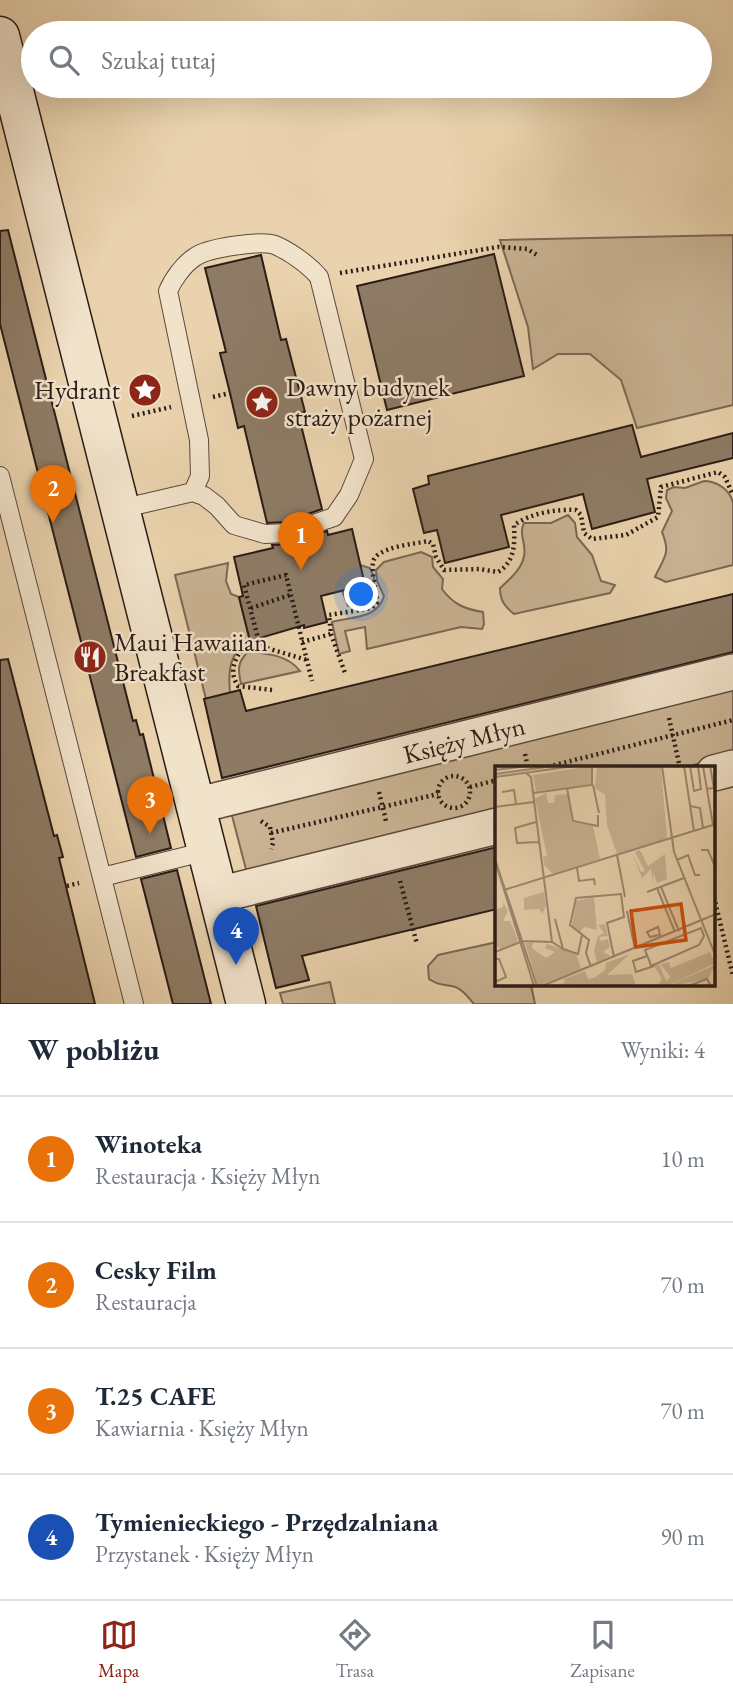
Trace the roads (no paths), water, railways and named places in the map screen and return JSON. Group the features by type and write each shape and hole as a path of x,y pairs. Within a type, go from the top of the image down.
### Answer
{"street":[{"path":"3,61 246,1004"},
{"name":"Księży Młyn","path":"195,806 733,672"},
{"path":"716,772 733,768"},
{"path":"218,895 495,826"}],"lane":[{"path":"120,509 193,492 217,506 234,525 252,532 286,533 334,517 349,495 364,460 319,276 310,267 275,245 261,242 195,256 172,282 168,291 199,440 200,476 193,492"},
{"path":"0,476 134,1004"},
{"path":"102,877 207,851"}],"place":[{"name":"Hydrant","path":"145,390"},
{"name":"Dawny budynek straży pożarnej","path":"262,402"},
{"name":"Cesky Film","path":"53,523"},
{"name":"Winoteka","path":"301,570"},
{"name":"Maui Hawaiian Breakfast","path":"90,657"},
{"name":"T.25 CAFE","path":"150,834"},
{"name":"Tymienieckiego - Przędzalniana","path":"236,965"}]}
